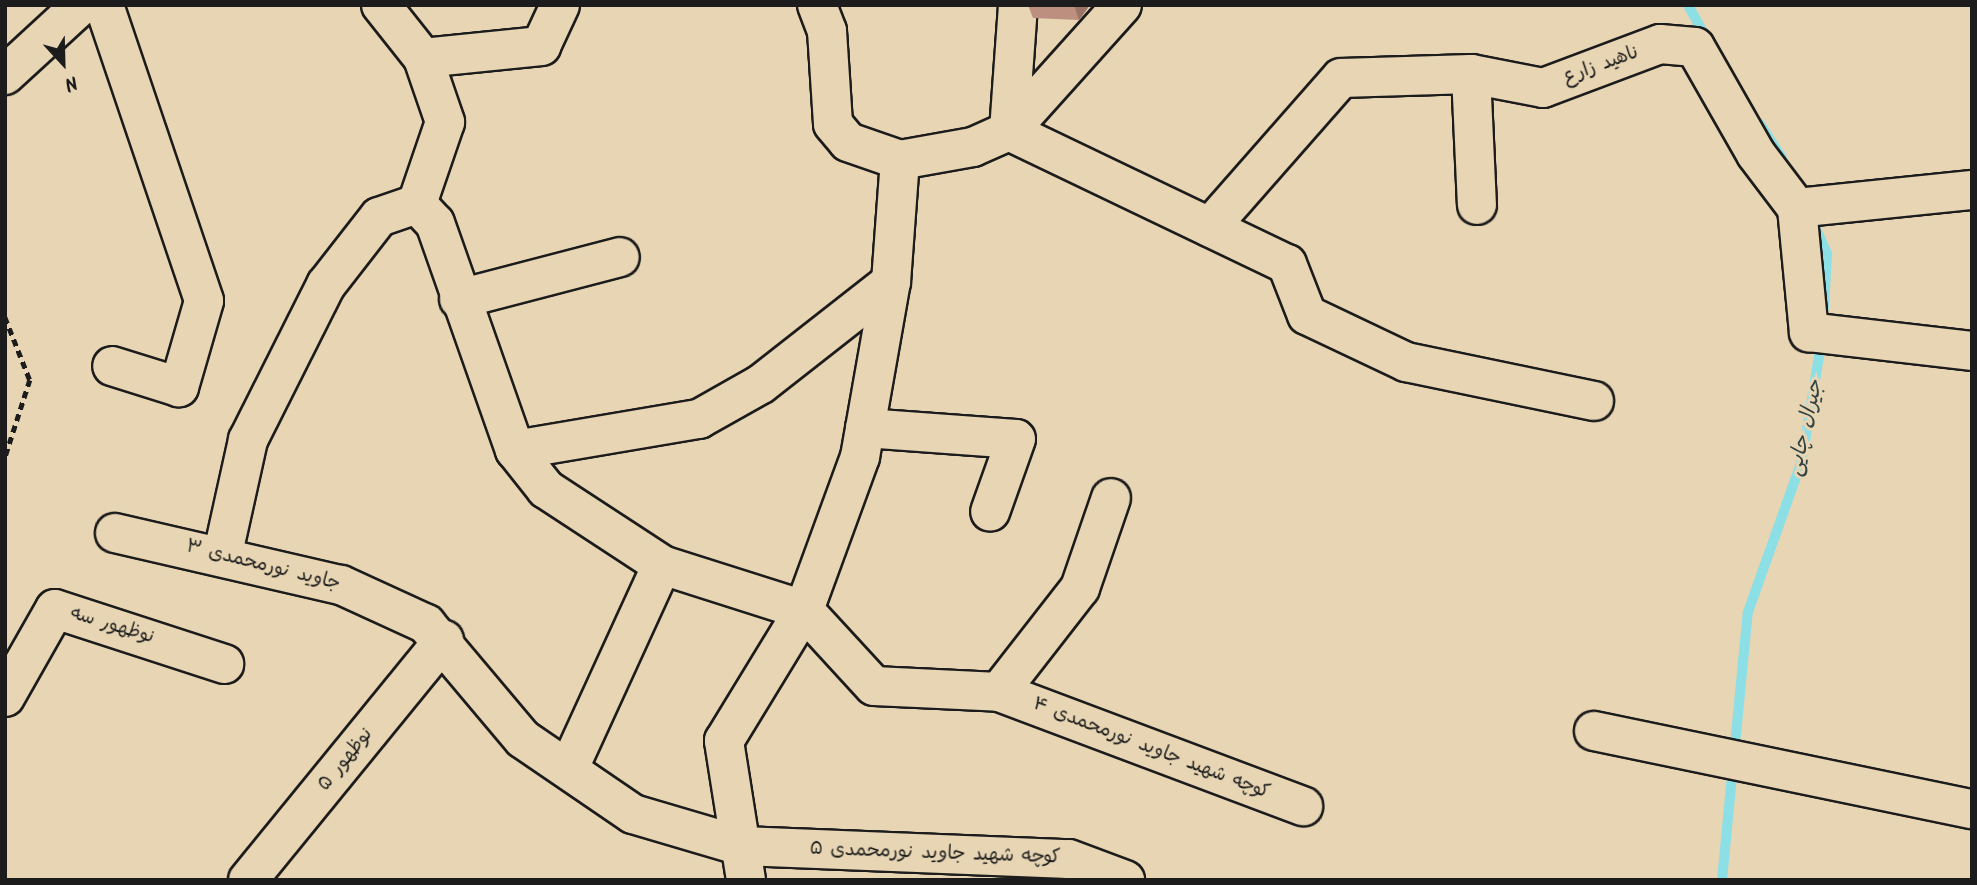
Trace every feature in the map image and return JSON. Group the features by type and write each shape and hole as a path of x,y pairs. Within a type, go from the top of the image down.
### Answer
{"street":[{"path":"5,75 80,5"},
{"path":"104,5 204,301 179,387 112,366"},
{"path":"381,5 423,58 445,122 417,204"},
{"path":"423,58 541,46 559,5"},
{"path":"817,5 827,31 833,124 848,142 900,160 973,147 1009,131 1122,5"},
{"path":"1009,131 1018,5"},
{"name":"ناهید زارع","path":"1210,227 1341,78 1471,74 1543,88 1660,44 1695,47 1756,154 1809,206"},
{"path":"1471,74 1478,205"},
{"path":"1009,131 1287,264 1307,315 1406,362 1594,401"},
{"path":"744,863 724,741 804,610 865,428 891,282 900,160"},
{"path":"1972,190 1809,206 1827,334 1972,351"},
{"path":"417,204 435,223 459,299 515,450 545,489 662,565 804,610"},
{"path":"223,553 248,440 326,285 379,217 417,204"},
{"path":"459,299 620,257"},
{"path":"515,450 699,419 761,384 891,282"},
{"path":"865,428 1016,439 990,512"},
{"path":"999,692 1080,588 1111,498"},
{"name":"جاوید نورمحمدی ۳","path":"115,533 223,553 341,585 444,639 523,739 633,814 744,863"},
{"path":"569,768 662,565"},
{"name":"نوظهور سه","path":"5,698 55,608 224,664"},
{"name":"کوچه شهید جاوید نورمحمدی ۴","path":"804,610 874,686 999,692 1303,806"},
{"name":"نوظهور ۵","path":"247,880 444,639"},
{"path":"1594,731 1756,767 1972,809"},
{"name":"کوچه شهید جاوید نورمحمدی ۵","path":"744,863 1069,859 1125,880"}],"path":[{"path":"5,317 30,380 5,458"}],"waterway":[{"name":"جیرال چایی","path":"1688,5 1707,39"},
{"name":"جیرال چایی","path":"1760,124 1782,158"},
{"name":"جیرال چایی","path":"1813,222 1827,254 1824,308"},
{"name":"جیرال چایی","path":"1722,880 1748,612 1802,460 1822,338"}]}
